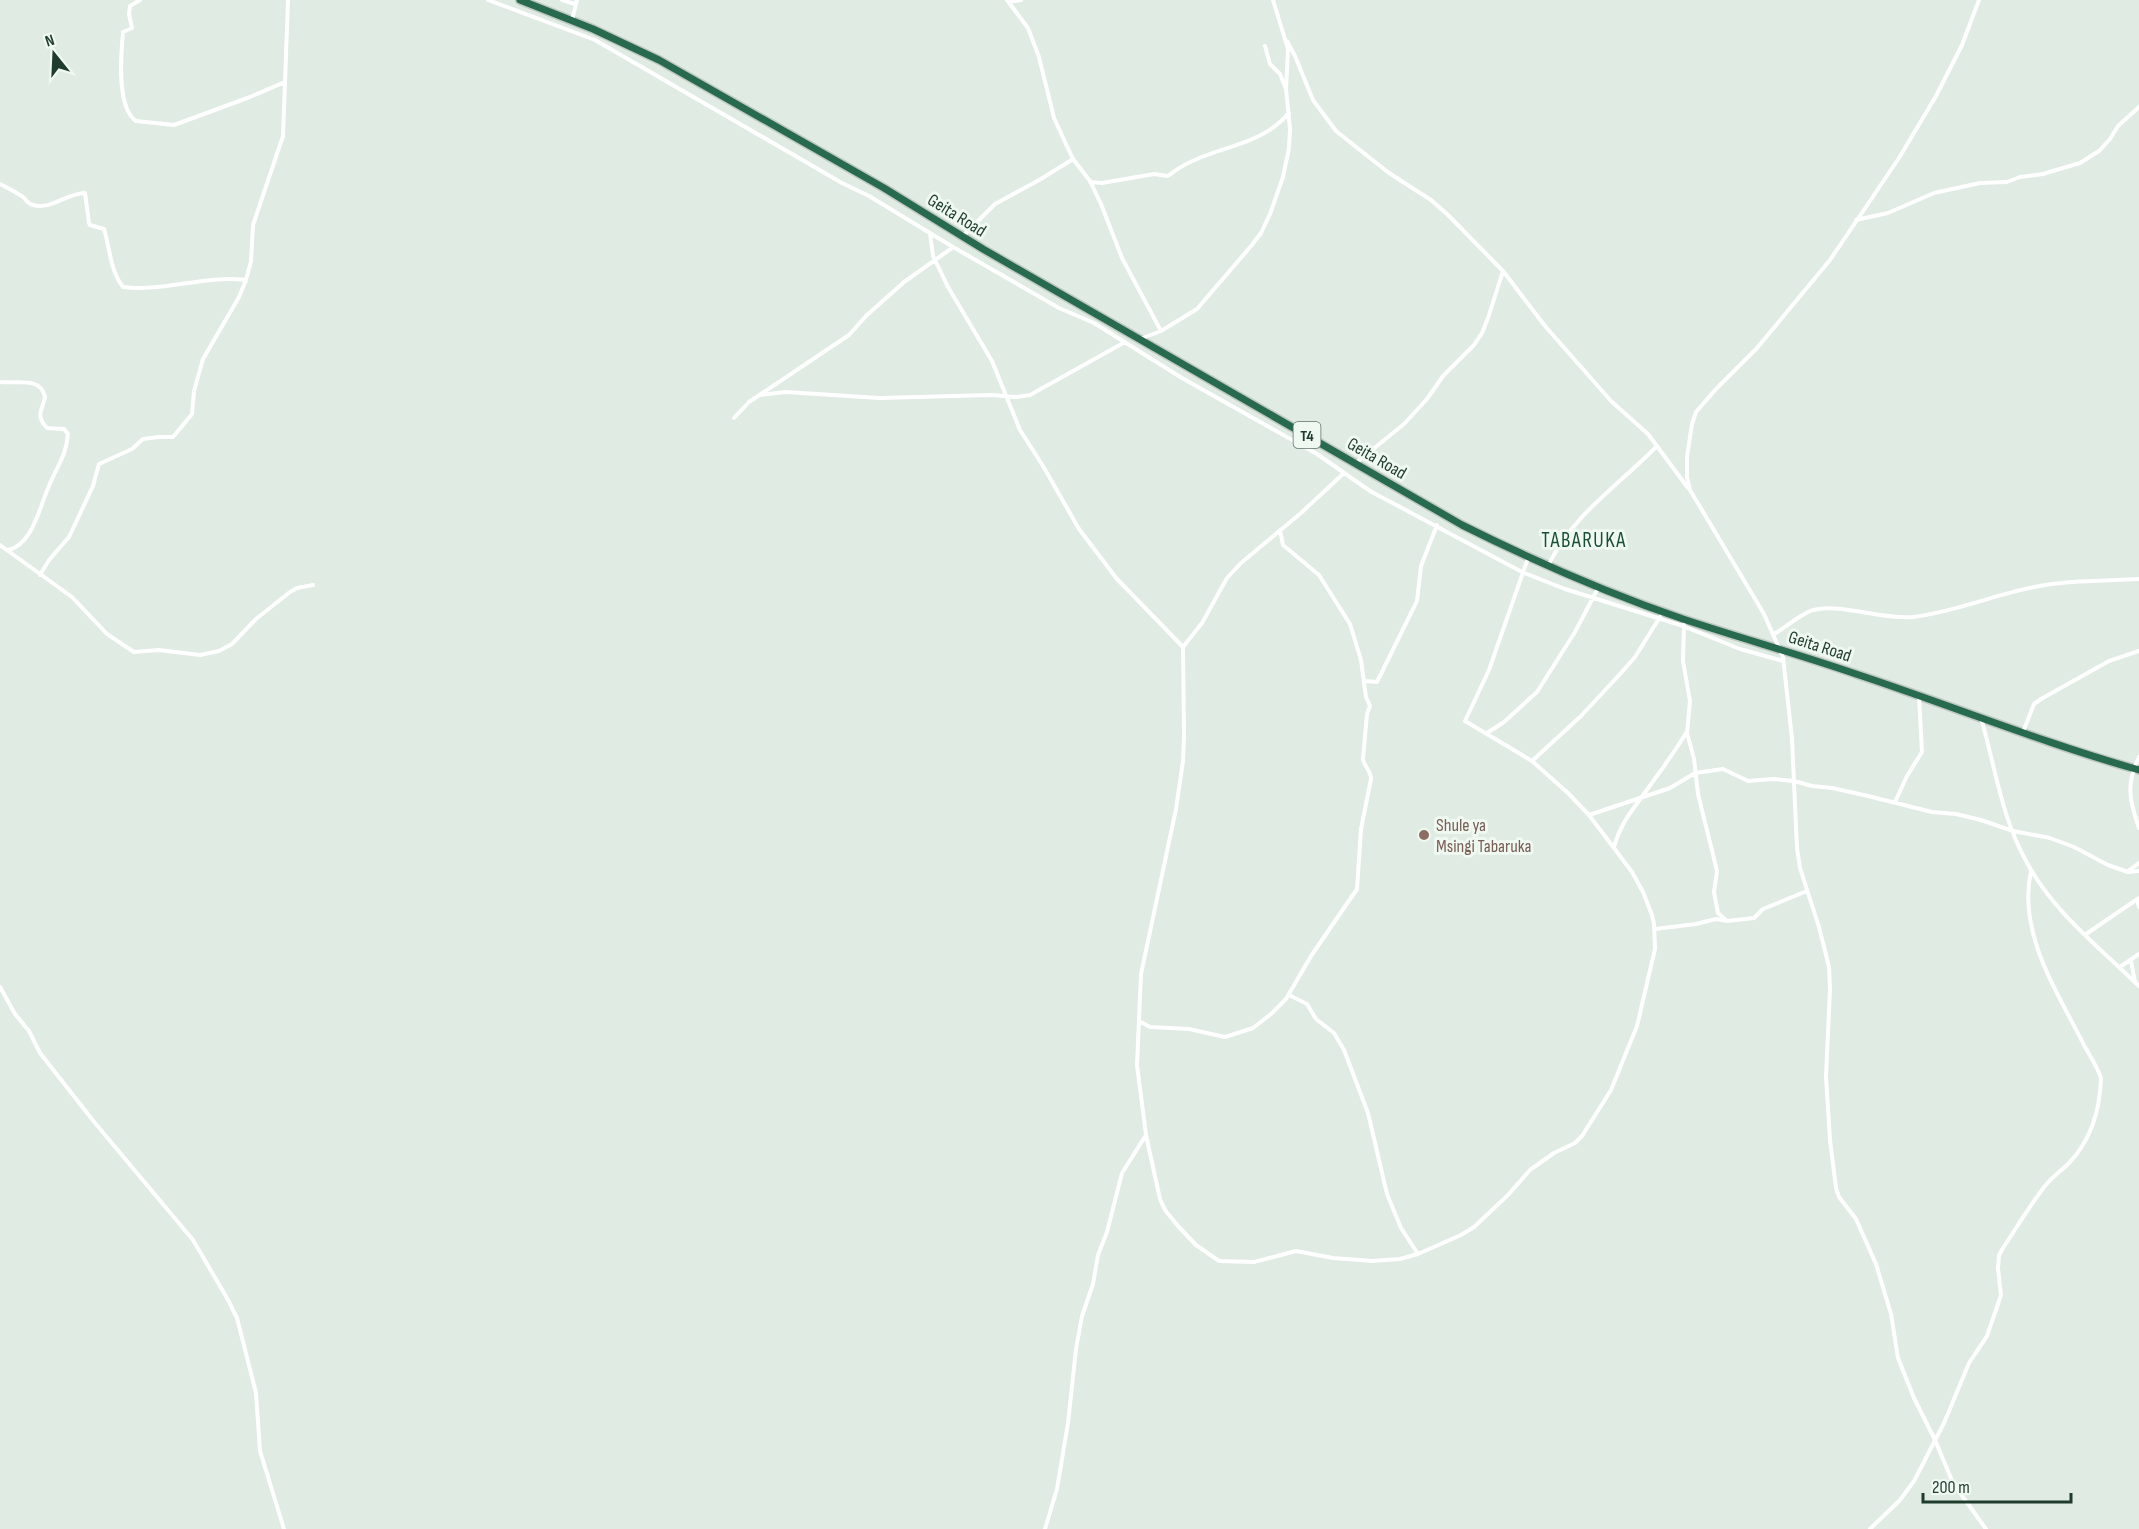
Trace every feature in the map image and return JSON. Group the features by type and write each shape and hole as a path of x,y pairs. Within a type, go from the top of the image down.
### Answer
{"highway":[{"name":"Geita Road","path":"520,0 572,20 659,60 884,188 1462,525 1528,558 1684,623 1781,649 2136,769"}],"street":[{"path":"140,0 130,6 129,15 132,28 123,32 120,63 126,105 131,118 136,121 174,125 250,97 285,81"},
{"path":"40,575 49,560 69,537 91,492 99,464 132,449 143,439 173,437 192,414 194,391 203,359 239,297 246,280 251,261 253,225 283,136 288,0"},
{"path":"488,0 595,40 1059,308 1094,323 1182,378 1317,454 1380,496 1522,572 1592,598 1661,615 1635,657 1622,673 1581,716 1532,761"},
{"path":"562,0 576,2 572,20"},
{"path":"1008,1 1021,0"},
{"path":"1273,0 1287,41 1312,100 1336,131 1389,173 1431,200 1503,271 1545,326 1611,401 1648,434 1690,490 1740,572 1781,649 1792,739 1797,848 1829,968 1826,1077 1834,1183 1839,1197 1856,1219 1876,1264 1885,1292 1903,1371 1953,1483 1986,1529"},
{"path":"1690,490 1687,477 1687,457 1696,412 1757,348 1830,260 1914,136 1962,45 1979,0"},
{"path":"1008,1 1028,28 1039,57 1054,118 1073,159 1090,181 1108,218 1122,258 1161,331"},
{"path":"1140,339 1161,331 1201,305 1260,233 1283,177 1289,148 1289,113 1286,90 1287,41"},
{"path":"1265,46 1270,64 1280,74 1286,90"},
{"path":"1856,220 1888,213 1934,193 1980,183 2007,182 2080,163 2099,151 2118,126 2139,107"},
{"path":"1090,181 1102,183 1154,174 1168,176 1183,164 1204,154 1229,148 1265,134 1289,113"},
{"path":"963,236 995,204 1073,159"},
{"path":"0,184 24,197 30,205 58,203 85,193 89,223 104,229 112,265 123,287 155,287 213,279 246,280"},
{"path":"930,232 935,260 954,298 992,361 1020,430 1086,540 1117,579 1183,647"},
{"path":"734,418 749,402 849,335 866,316 904,282 953,247"},
{"path":"1356,463 1404,424 1427,399 1443,376 1474,345 1488,318 1503,271"},
{"path":"760,395 794,392 879,398 1030,395 1125,342"},
{"path":"0,382 33,383 40,387 45,397 39,415 42,423 47,428 66,429 68,434 63,458 48,487 35,523 16,548 7,550"},
{"path":"1548,567 1565,536 1582,515 1657,446"},
{"path":"1344,473 1227,578 1202,623 1183,647 1183,761 1174,816 1142,963 1137,1065 1146,1135 1157,1191 1163,1207 1193,1243 1219,1261 1257,1262 1296,1251 1372,1262 1400,1259 1418,1254 1474,1227 1508,1195 1530,1170 1554,1153 1575,1143 1582,1136 1611,1090 1634,1035 1655,949 1655,929 1643,892 1614,847 1568,793 1532,761 1465,721 1498,647 1528,558"},
{"path":"1365,681 1377,682 1417,601 1421,566 1437,525"},
{"path":"1138,1021 1150,1027 1189,1029 1225,1037 1252,1028 1271,1014 1289,995 1311,956 1357,889 1361,829 1371,779 1371,773 1364,765 1363,759 1367,714 1370,706 1366,697 1361,660 1353,632 1345,616 1319,575 1283,545 1280,530"},
{"path":"0,545 72,597 107,634 130,650 139,652 159,650 200,655 212,653 225,648 290,592 297,588 314,585"},
{"path":"1774,634 1813,610 1912,617 2035,586 2139,579"},
{"path":"1486,733 1504,722 1537,692 1575,632 1598,588"},
{"path":"1727,921 1718,913 1714,892 1718,875 1698,794 1694,759 1687,733 1690,701 1683,661 1684,623 1740,649 1784,661"},
{"path":"2023,732 2034,704 2041,699 2109,661 2139,651"},
{"path":"1895,802 1922,752 1919,696"},
{"path":"1981,717 1993,769 2013,831 2031,871 2053,902 2137,984"},
{"path":"1614,847 1624,820 1687,733"},
{"path":"2139,758 2129,786 2133,811 2139,828"},
{"path":"1589,816 1670,788 1695,773 1722,769 1748,781 1774,779 1794,781 1932,812 1956,814 1981,820 2013,831 2050,838 2128,872 2139,871"},
{"path":"2128,872 2139,863"},
{"path":"1870,1529 1907,1491 1935,1440 1966,1370 1984,1341 2001,1295 1999,1255 2045,1185 2070,1162 2088,1139 2092,1127 2100,1089 2100,1075 2050,982 2039,954 2030,913 2028,885 2031,871"},
{"path":"1655,929 1716,919 1727,921 1757,917 1763,909 1807,891"},
{"path":"2086,934 2138,899 2139,907"},
{"path":"2120,968 2139,954"},
{"path":"2131,960 2137,984"},
{"path":"0,987 15,1014 29,1031 40,1053 193,1240 228,1298 240,1329 256,1393 260,1451 284,1529"},
{"path":"1289,995 1307,1004 1316,1019 1334,1033 1344,1050 1368,1113 1387,1194 1401,1228 1418,1254"},
{"path":"1045,1529 1057,1489 1082,1316 1093,1284 1098,1256 1107,1232 1122,1173 1146,1135"}],"place":[{"name":"Shule ya Msingi Tabaruka","path":"1424,835"}],"district":[{"name":"TABARUKA","path":"1584,540"}]}
